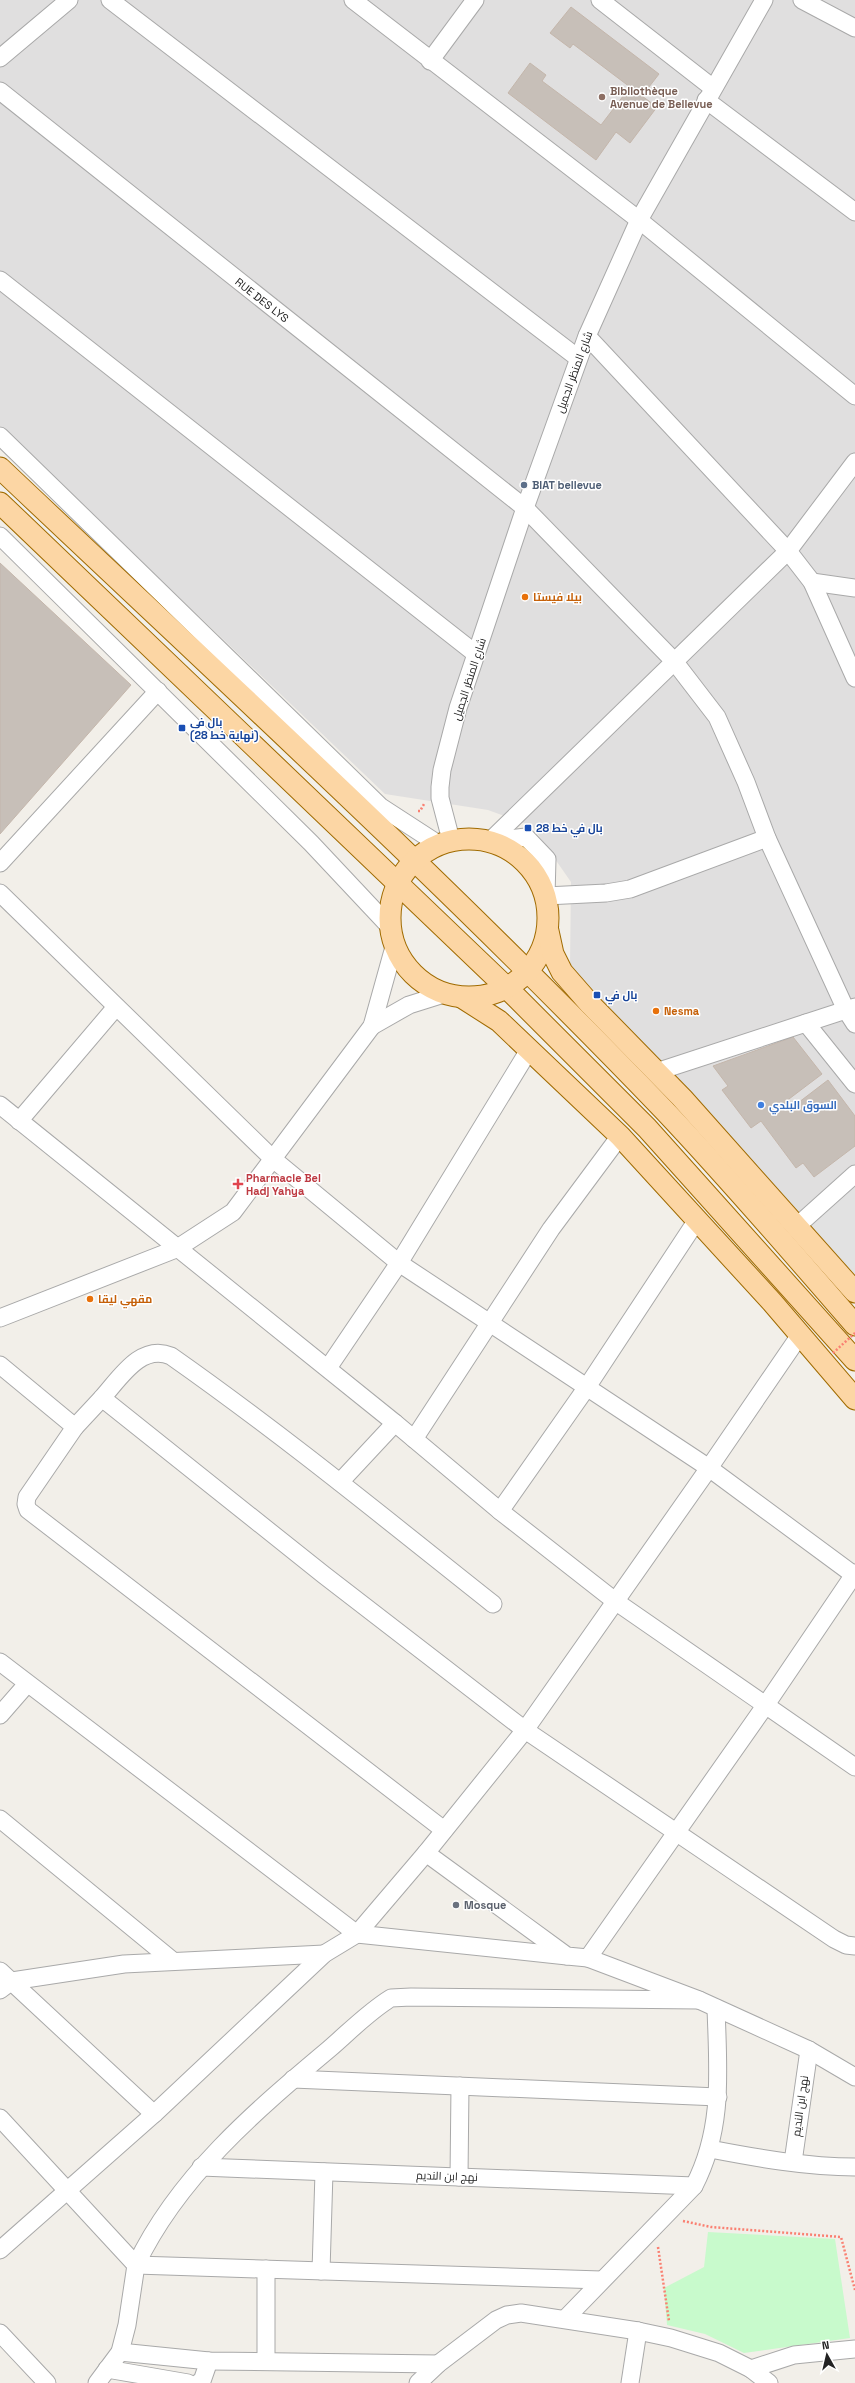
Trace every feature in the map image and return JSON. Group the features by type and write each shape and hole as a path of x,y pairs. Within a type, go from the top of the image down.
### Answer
{"main road":[{"path":"0,468 414,860 666,1112 855,1325"},
{"path":"0,503 507,988 647,1128 855,1360"},
{"path":"454,996 486,996 507,988 527,973 541,954 548,931 549,914 546,896 534,871 515,852 490,841 470,838 444,842 414,860 397,884 390,904 389,926 394,947 406,967 423,983 454,996 499,1021 620,1136 800,1335 855,1399"},
{"path":"548,931 554,954 562,972 656,1072 855,1292"}],"street":[{"path":"0,58 69,0"},
{"path":"110,0 578,358"},
{"path":"353,0 430,61 639,220 855,396"},
{"path":"430,61 475,0"},
{"path":"600,0 710,94 855,212"},
{"name":"شارع المنظر الجميل","path":"444,842 440,798 442,770 458,708 525,508 586,336 639,220 764,0"},
{"path":"802,0 855,28"},
{"name":"RUE DES LYS","path":"0,91 525,508 674,661 717,717 746,782 767,838 852,1013"},
{"path":"0,280 476,654"},
{"path":"586,336 788,551 812,582 855,678"},
{"path":"0,436 381,807 444,842"},
{"path":"490,841 788,551 855,462"},
{"path":"0,536 311,843 389,926"},
{"path":"812,582 855,588"},
{"path":"0,863 158,691"},
{"path":"546,896 606,893 630,889 767,838"},
{"path":"0,893 116,1008 273,1158 399,1263 710,1468 854,1574 765,1706 588,1958"},
{"path":"0,1318 176,1249 233,1212 372,1026 394,947"},
{"path":"372,1026 409,1004 454,996"},
{"path":"19,1121 116,1008"},
{"path":"656,1072 806,1023 852,1013"},
{"path":"806,1023 855,1084"},
{"path":"328,1368 399,1263 529,1050"},
{"path":"0,1105 176,1249 328,1368 500,1511 615,1601 855,1767"},
{"path":"414,1439 491,1324 551,1229 620,1136"},
{"path":"796,1227 855,1174"},
{"path":"500,1511 587,1387 697,1220"},
{"path":"0,2250 154,2114 324,1954 357,1934 426,1853 525,1730 710,1468 800,1335"},
{"path":"444,1830 28,1510 26,1504 27,1497 75,1427 134,1362 143,1356 164,1353 234,1401 340,1482 493,1604"},
{"path":"0,1365 75,1427"},
{"path":"102,1398 324,1575 525,1730 834,1939 846,1945 855,1946"},
{"path":"340,1482 395,1423"},
{"path":"0,1662 357,1934 588,1958 699,2000 809,2050 855,2077"},
{"path":"0,1715 27,1684"},
{"path":"0,1819 173,1961"},
{"path":"426,1853 567,1956"},
{"path":"4,1980 124,1964 324,1954"},
{"path":"4,1980 154,2114"},
{"path":"97,2383 120,2352 127,2325 136,2265 166,2211 201,2167 293,2079 385,2002 397,1997 699,2000"},
{"path":"565,2319 601,2280 694,2186 710,2148 718,2097 716,2008"},
{"name":"نهج ابن النديم","path":"793,2162 809,2050"},
{"path":"293,2079 718,2097"},
{"path":"459,2177 460,2086"},
{"path":"0,2118 136,2265 601,2280"},
{"path":"710,2148 793,2162 855,2167"},
{"name":"نهج ابن النديم","path":"201,2167 694,2186"},
{"path":"321,2271 324,2172"},
{"path":"266,2269 266,2362"},
{"path":"418,2383 438,2364 496,2320 507,2315 521,2313 565,2319 671,2338 718,2353 751,2369 769,2383"},
{"path":"630,2383 638,2332"},
{"path":"0,2333 47,2383"},
{"path":"751,2369 794,2355 855,2349"},
{"path":"120,2352 208,2361 438,2364"},
{"path":"198,2383 202,2381 208,2361"},
{"path":"107,2369 188,2383"}],"path":[{"path":"412,810 420,811 428,797"},
{"path":"833,1353 855,1333"},
{"path":"677,2220 711,2227 842,2236 855,2290"},
{"path":"657,2243 671,2338"}],"shaded area":[{"path":"0,0 855,0 855,1274 570,965 571,882 532,826 488,810 385,794 0,426"},
{"path":"855,1187 855,1274 811,1225"}],"green space":[{"path":"708,2232 835,2239 850,2338 744,2353 705,2334 667,2325 664,2288 704,2267"}],"building":[{"path":"571,7 659,74 642,96 657,107 630,143 616,132 596,160 508,93 530,63 546,75 542,81 601,125 630,87 573,44 570,48 550,33"},
{"path":"0,563 131,685 0,834"},
{"name":"السوق البلدي","path":"793,1037 822,1074 785,1102 790,1109 828,1080 855,1116 855,1146 814,1177 803,1163 796,1168 761,1121 751,1128 722,1090 728,1086 713,1066"}],"place":[{"name":"Bibliothèque Avenue de Bellevue","path":"602,97"},
{"name":"BIAT bellevue","path":"524,485"},
{"name":"بيلا فيستا","path":"525,597"},
{"name":"بال في (نهاية خط 28)","path":"182,728"},
{"name":"بال في خط 28","path":"528,828"},
{"name":"بال في","path":"597,995"},
{"name":"Nesma","path":"656,1011"},
{"name":"السوق البلدي","path":"761,1105"},
{"name":"Pharmacie Bel Hadj Yahya","path":"238,1184"},
{"name":"مقهي ليقا","path":"90,1299"},
{"name":"Mosque","path":"456,1905"}]}
